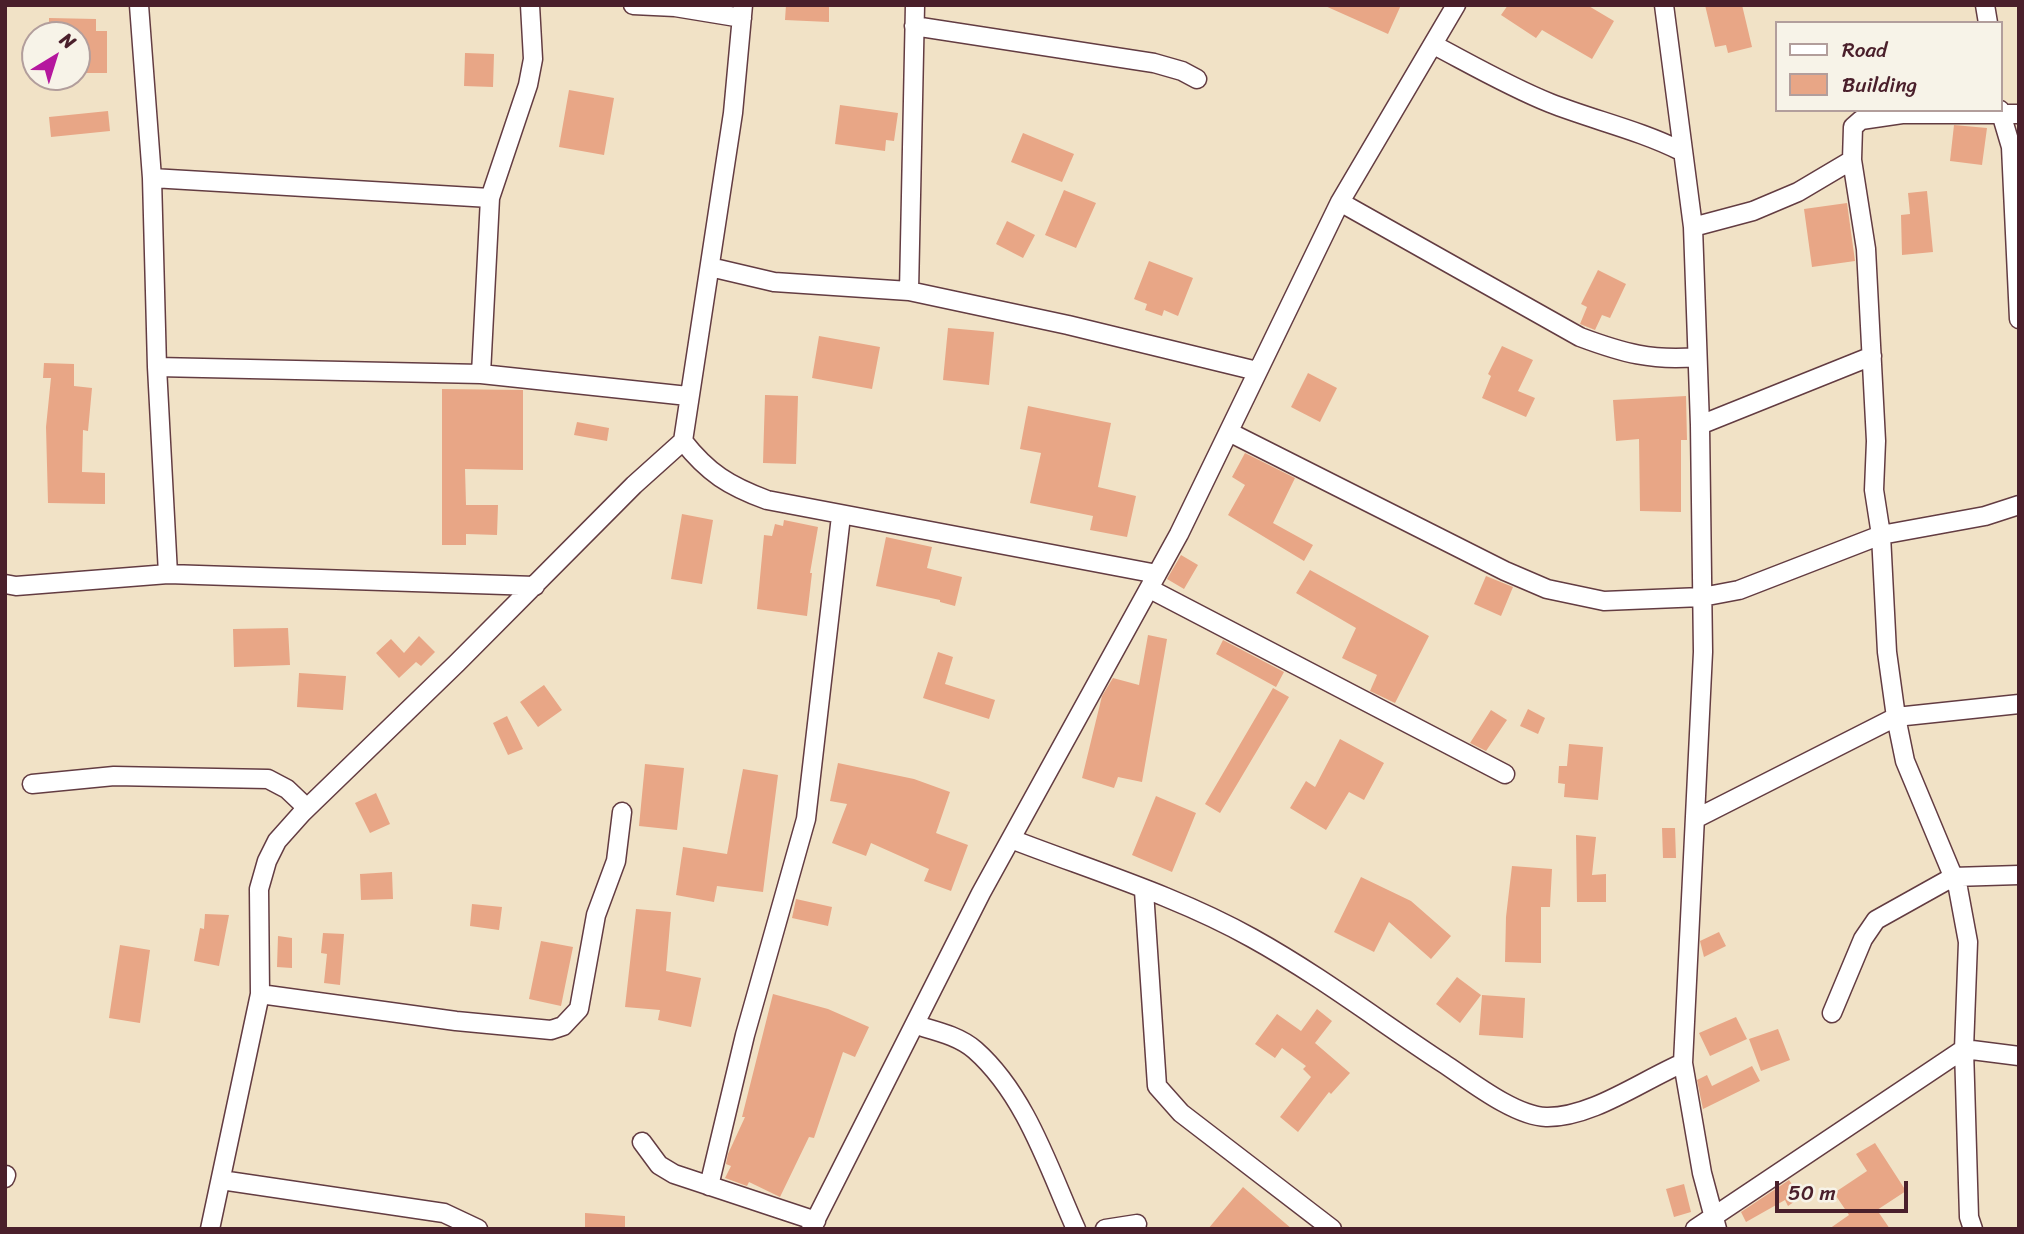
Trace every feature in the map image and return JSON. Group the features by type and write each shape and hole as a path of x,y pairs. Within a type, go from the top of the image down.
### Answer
{"street":[{"path":"139,5 152,178 157,368 168,574"},
{"path":"481,374 491,198 528,85 533,60 530,5"},
{"path":"210,1229 260,994 259,889 277,841 307,808 535,586 634,485 682,441 733,113 742,11 633,5"},
{"path":"909,291 915,5"},
{"path":"642,1142 659,1165 814,1225 916,1025 942,967 1154,581 1340,202 1456,5"},
{"path":"1664,5 1693,227 1700,425 1702,597 1697,818 1683,1063 1715,1222"},
{"path":"914,26 1154,63 1182,71 1197,79"},
{"path":"1434,46 1546,101 1604,123 1658,138 1681,151"},
{"path":"2000,112 2012,158 2019,319"},
{"path":"1973,1229 1969,1217 1964,1049 1968,942 1965,914 1954,877 1905,761 1896,717 1887,652 1881,535 1874,491 1872,356 1866,249 1852,160 1853,127 1861,120 1902,114 2019,114"},
{"path":"1693,227 1764,206 1798,192 1852,160"},
{"path":"152,178 491,198"},
{"path":"1340,202 1580,337 1623,353 1663,360 1697,357"},
{"path":"710,267 774,282 909,291 1068,325 1257,371"},
{"path":"1700,425 1872,356"},
{"path":"157,368 481,374 688,396"},
{"path":"1229,432 1456,549 1546,589 1604,601 1702,597 1739,590 1881,535 1985,516 2019,505"},
{"path":"682,441 707,470 739,490 767,500 1154,581 1506,774"},
{"path":"709,1186 745,1035 806,819 841,516"},
{"path":"5,584 16,586 168,574 535,586"},
{"path":"1697,818 1896,717 2019,704"},
{"path":"32,784 114,776 268,779 287,789 307,808"},
{"path":"260,994 456,1021 551,1030 563,1026 579,1009 596,915 616,861 622,812"},
{"path":"1011,839 1144,891 1250,937 1319,977 1462,1076 1518,1109 1544,1117 1571,1114 1595,1107 1646,1079 1683,1063"},
{"path":"1832,1013 1863,939 1877,920 1954,877 2019,875"},
{"path":"1144,891 1157,1086 1181,1113 1332,1229"},
{"path":"916,1025 944,1033 974,1049 994,1071 1014,1097 1076,1229"},
{"path":"1695,1229 1715,1222 1964,1049 2019,1056"},
{"path":"221,1180 444,1213 478,1229"},
{"path":"1105,1229 1137,1224"}],"building":[{"path":"786,5 829,5 829,22 785,20"},
{"path":"1323,5 1401,5 1388,34"},
{"path":"1508,5 1587,5 1614,21 1592,59 1542,30 1536,38 1501,15"},
{"path":"1705,5 1742,5 1752,47 1728,53 1726,45 1715,47"},
{"path":"49,18 96,19 96,31 107,31 107,73 91,73 91,21 49,21"},
{"path":"465,53 494,54 493,87 464,86"},
{"path":"569,90 614,98 604,155 559,147"},
{"path":"840,105 898,113 894,141 886,140 885,151 835,144"},
{"path":"108,111 110,131 51,137 49,117"},
{"path":"1954,125 1987,128 1982,165 1950,161"},
{"path":"1023,133 1074,154 1062,182 1011,162"},
{"path":"1064,190 1096,203 1076,248 1045,235"},
{"path":"1927,191 1933,252 1902,255 1901,215 1910,214 1908,193"},
{"path":"1847,203 1855,261 1812,267 1804,209"},
{"path":"1007,221 1035,235 1023,258 996,244"},
{"path":"1149,261 1193,278 1178,316 1164,310 1162,316 1145,310 1147,304 1134,299"},
{"path":"1598,270 1626,284 1610,318 1602,315 1595,330 1580,324 1587,307 1581,304"},
{"path":"948,328 994,332 989,385 943,380"},
{"path":"819,336 880,347 872,389 812,378"},
{"path":"1502,346 1533,360 1518,391 1535,398 1526,417 1482,398 1491,376 1488,374"},
{"path":"44,363 74,364 74,386 92,388 88,431 83,430 82,472 105,473 105,504 48,503 46,427 51,378 43,378"},
{"path":"1308,373 1337,388 1320,422 1291,407"},
{"path":"442,389 523,390 523,470 465,469 466,505 498,505 497,535 466,534 466,545 442,545"},
{"path":"765,395 798,396 796,464 763,463"},
{"path":"1686,396 1687,440 1681,440 1681,512 1640,511 1639,439 1616,441 1613,400"},
{"path":"1028,406 1111,423 1098,487 1136,496 1127,537 1090,530 1093,516 1030,503 1041,453 1020,449"},
{"path":"577,422 609,428 607,441 574,435"},
{"path":"1245,453 1295,478 1273,523 1313,545 1304,561 1228,515 1245,485 1232,477"},
{"path":"682,514 713,520 702,584 671,579"},
{"path":"784,520 818,527 810,573 807,616 757,609 764,535 772,536 775,524 783,526"},
{"path":"886,537 932,547 927,568 962,577 955,606 940,600 876,586"},
{"path":"1181,555 1198,565 1184,589 1167,579"},
{"path":"1310,570 1429,636 1395,703 1370,691 1377,675 1342,658 1356,628 1296,593"},
{"path":"1486,576 1513,587 1501,616 1474,604"},
{"path":"288,628 290,665 234,667 233,629"},
{"path":"1148,635 1167,639 1142,782 1118,777 1114,788 1082,778 1102,696 1113,678 1139,685"},
{"path":"419,636 435,652 421,666 416,662 399,678 376,653 391,639 404,653"},
{"path":"1223,640 1284,672 1276,687 1216,654"},
{"path":"938,652 953,657 945,684 995,700 989,719 923,698"},
{"path":"299,673 346,676 343,710 297,707"},
{"path":"544,685 562,710 538,727 520,702"},
{"path":"1273,688 1289,697 1220,813 1205,804"},
{"path":"1528,709 1545,718 1538,734 1520,726"},
{"path":"1491,710 1507,720 1486,751 1470,743"},
{"path":"507,716 523,749 508,755 493,723"},
{"path":"1340,739 1384,763 1364,800 1349,792 1326,830 1290,808 1306,781 1315,787"},
{"path":"1569,744 1603,747 1598,800 1564,797 1565,784 1558,783 1559,766 1567,766"},
{"path":"838,763 914,779 950,792 936,833 968,845 951,891 924,881 929,869 871,843 866,856 832,843 847,804 830,801"},
{"path":"645,764 684,768 677,830 639,826"},
{"path":"743,769 778,775 763,892 717,886 714,902 676,895 683,847 727,854"},
{"path":"376,793 390,824 370,833 355,803"},
{"path":"1156,796 1196,813 1172,872 1132,855"},
{"path":"1662,828 1675,828 1676,858 1663,858"},
{"path":"1576,835 1596,837 1592,875 1606,874 1606,902 1577,902"},
{"path":"1512,866 1552,869 1550,907 1541,907 1541,963 1505,962 1506,917"},
{"path":"392,872 393,899 361,900 360,874"},
{"path":"1361,877 1411,901 1451,936 1431,959 1389,922 1374,952 1334,932"},
{"path":"796,899 832,907 828,926 792,918"},
{"path":"472,904 502,907 499,930 470,926"},
{"path":"636,909 671,912 666,971 701,978 691,1027 658,1020 660,1010 625,1007"},
{"path":"205,914 229,915 219,966 194,961 200,928 204,929"},
{"path":"1719,932 1726,946 1704,957 1700,941"},
{"path":"323,933 344,934 340,985 324,983 327,954 321,953"},
{"path":"278,936 292,938 292,968 277,967"},
{"path":"541,941 573,947 561,1006 529,999"},
{"path":"120,945 150,950 140,1023 109,1018"},
{"path":"1457,977 1481,995 1460,1023 1436,1004"},
{"path":"773,994 828,1009 869,1027 855,1057 843,1052 814,1138 809,1137 780,1197 749,1182 747,1186 725,1178 731,1166 726,1164 728,1154 745,1117 742,1117"},
{"path":"1482,995 1525,998 1523,1038 1479,1035"},
{"path":"1317,1009 1332,1021 1315,1043 1350,1073 1331,1094 1329,1092 1298,1132 1280,1117 1311,1077 1303,1069 1306,1066 1282,1048 1275,1058 1255,1044 1277,1014 1301,1031"},
{"path":"1736,1017 1747,1039 1710,1056 1699,1033"},
{"path":"1778,1029 1790,1060 1761,1071 1749,1039"},
{"path":"1752,1066 1760,1081 1703,1109 1697,1080 1707,1075 1712,1086"},
{"path":"1875,1143 1906,1191 1877,1210 1890,1229 1829,1229 1849,1215 1834,1193 1867,1171 1856,1154"},
{"path":"1789,1180 1801,1197 1788,1206 1785,1200 1746,1222 1741,1212"},
{"path":"1684,1184 1691,1212 1674,1217 1666,1189"},
{"path":"1243,1187 1292,1229 1208,1229"},
{"path":"585,1213 625,1216 625,1229 585,1229"}]}
